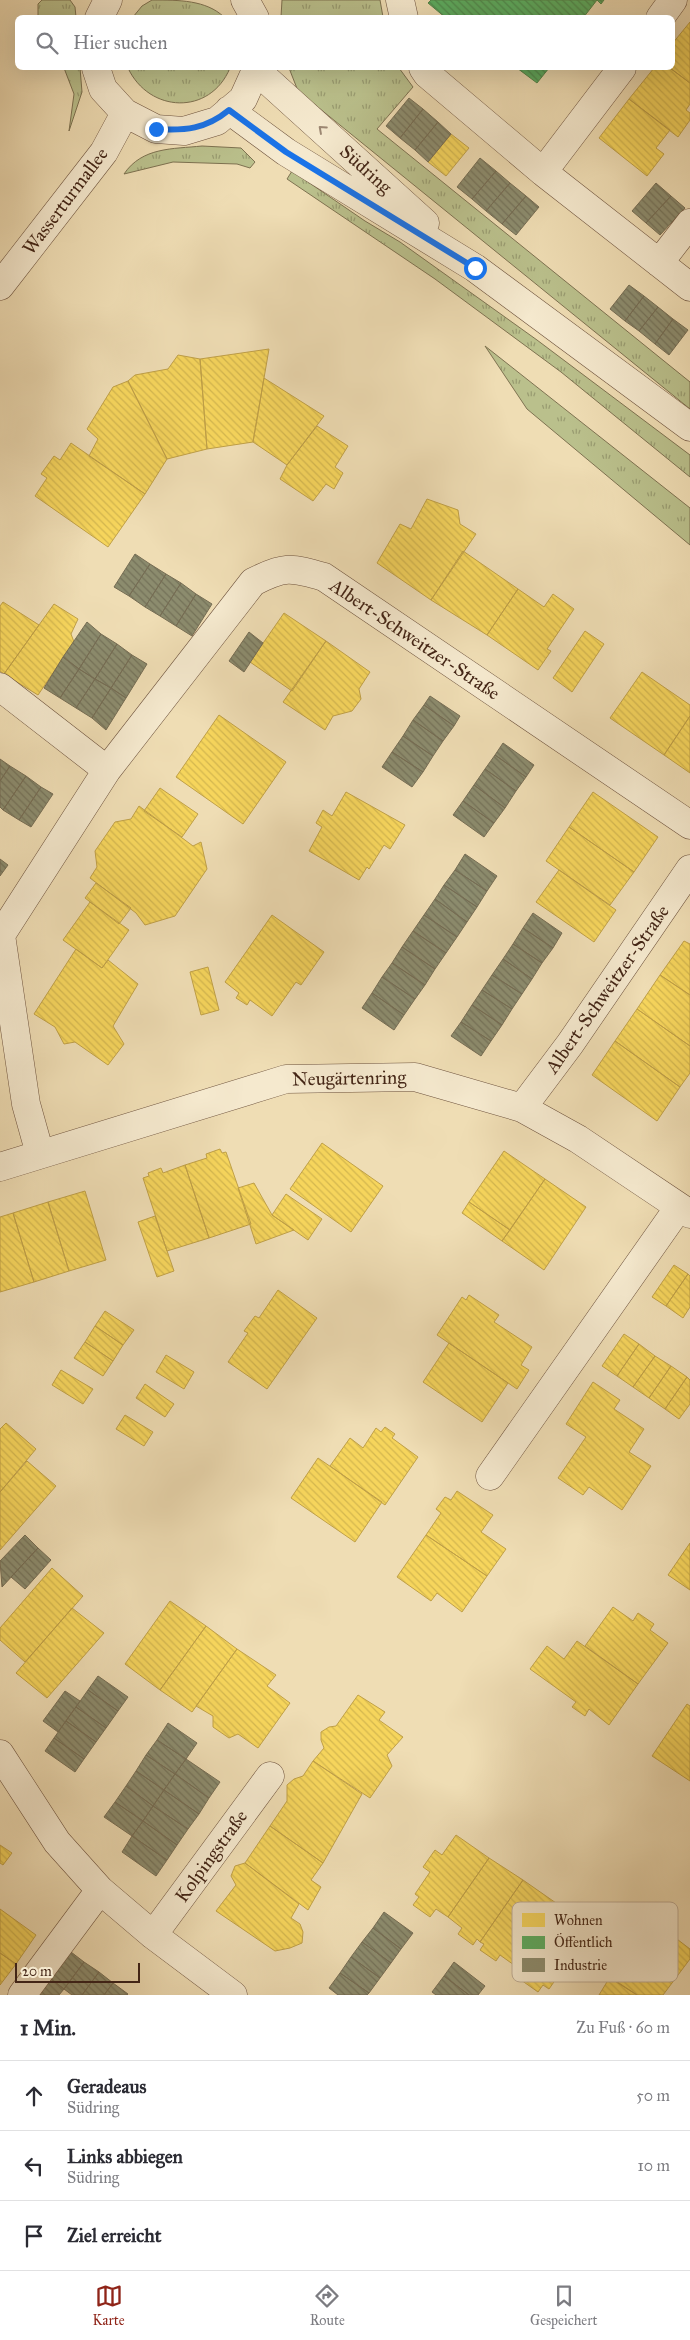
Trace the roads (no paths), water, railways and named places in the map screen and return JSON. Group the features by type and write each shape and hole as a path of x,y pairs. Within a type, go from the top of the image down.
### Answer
{"street":[{"path":"245,0 253,15"},
{"path":"400,0 403,15"},
{"path":"662,15 673,0"},
{"name":"Südring","path":"97,70 103,89 125,113 156,129 184,131 217,121 242,99 256,70"},
{"name":"Südring","path":"258,70 475,268"},
{"path":"424,70 543,172 690,287"},
{"path":"543,172 620,70"},
{"name":"Südring","path":"229,110 286,152 475,268 690,427"},
{"name":"Wasserturmallee","path":"0,286 104,152 125,113"},
{"path":"659,263 690,223"},
{"name":"Albert-Schweitzer-Straße","path":"40,1154 26,1104 0,935 107,770 253,582 274,571 294,568 324,577 690,825"},
{"path":"0,687 107,770"},
{"name":"Albert-Schweitzer-Straße","path":"522,1108 570,1044 690,869"},
{"name":"Neugärtenring","path":"0,1167 286,1079 415,1077 522,1108 578,1139 685,1211 490,1476"},
{"path":"0,1754 57,1842 100,1890 152,1935 225,1993"},
{"name":"Kolpingstraße","path":"152,1935 270,1776"},
{"path":"22,1995 100,1890"}]}
